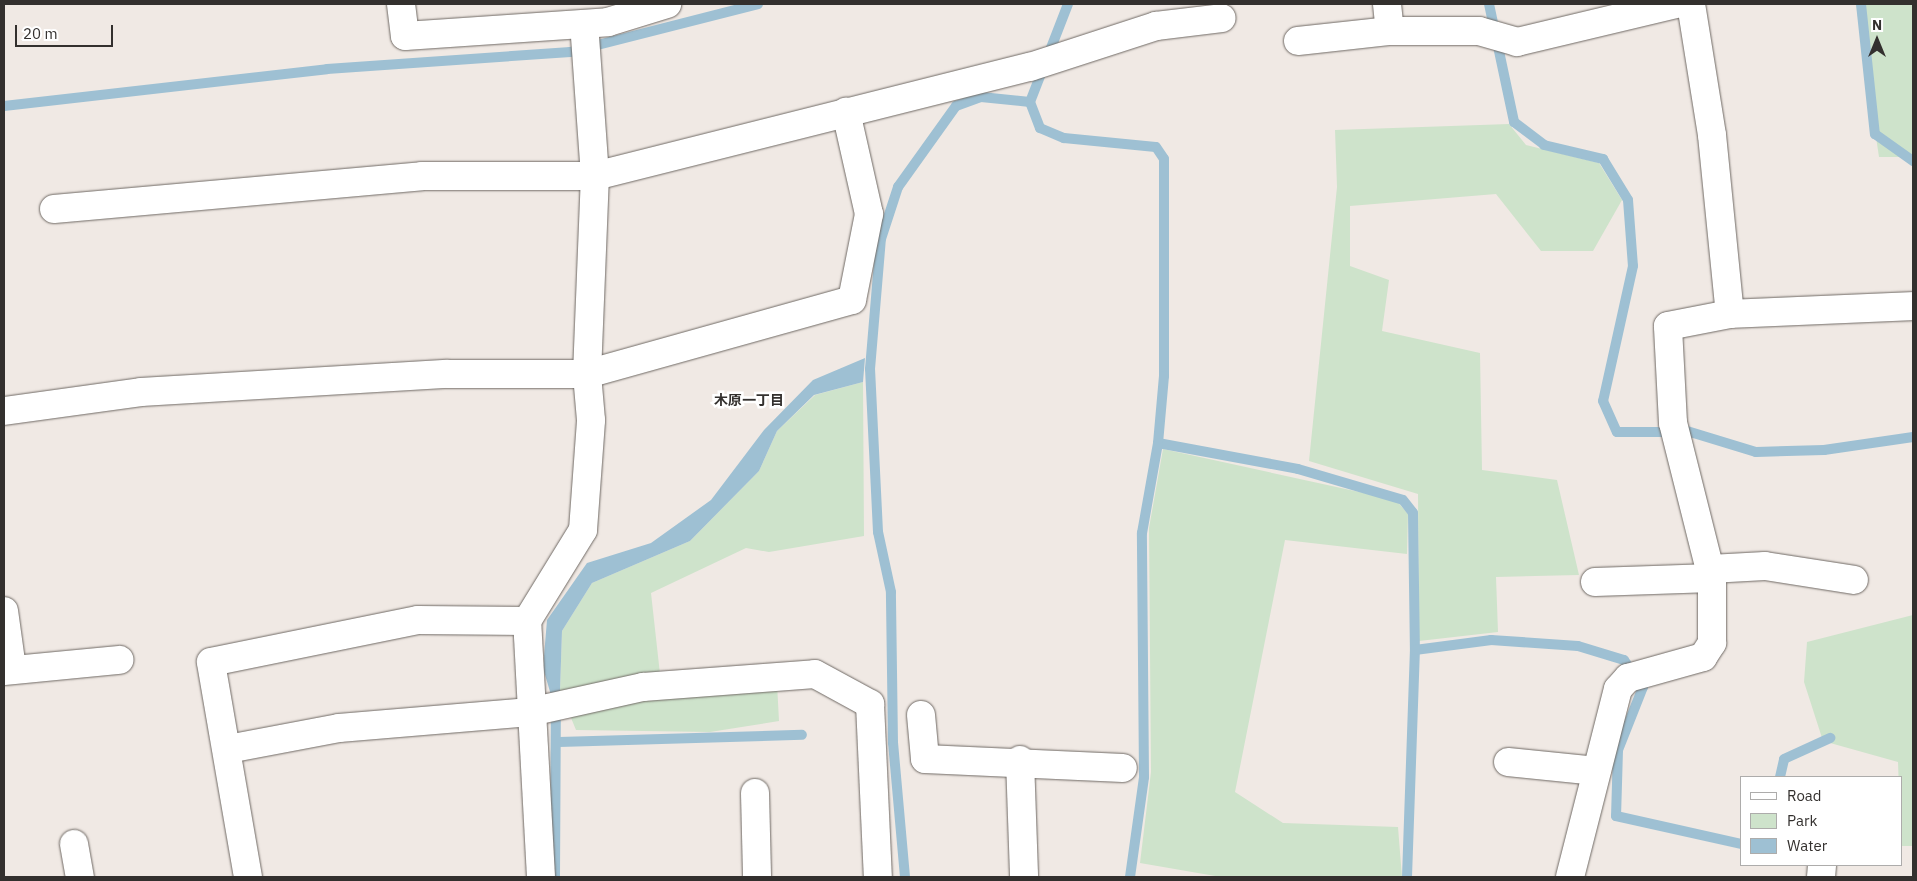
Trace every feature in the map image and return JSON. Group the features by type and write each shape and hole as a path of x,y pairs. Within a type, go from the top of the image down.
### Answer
{"street":[{"path":"401,4 405,36 584,24 667,4"},
{"path":"1388,4 1390,31"},
{"path":"1298,40 1390,31 1479,31 1517,42 1676,4"},
{"path":"1691,4 1712,135 1730,314"},
{"path":"54,209 422,176 595,176 1030,67 1156,26 1222,18"},
{"path":"541,877 530,712 527,621 583,530 591,420 588,374 595,176 584,24"},
{"path":"4,411 141,392 447,374 588,374 852,300 869,214 846,112"},
{"path":"1570,877 1618,689 1636,675 1703,657 1712,643 1711,574 1673,422 1668,326 1730,314 1913,306"},
{"path":"1595,582 1711,574 1765,566 1854,580"},
{"path":"4,612 8,670 119,660"},
{"path":"248,877 228,749 211,662 418,620 527,621"},
{"path":"228,749 339,728 530,712 643,687 815,674 870,704 878,877"},
{"path":"921,715 925,759 1020,760 1123,768"},
{"path":"1020,760 1024,877"},
{"path":"1508,762 1597,771"},
{"path":"755,793 757,877"},
{"path":"74,844 80,877"}],"green space":[{"path":"1856,4 1913,4 1913,157 1879,157"},
{"path":"1509,124 1526,145 1599,163 1622,200 1593,251 1541,251 1496,194 1350,206 1350,266 1389,280 1382,331 1480,353 1482,470 1557,480 1579,575 1496,577 1498,632 1419,641 1418,494 1309,461 1337,187 1335,130"},
{"path":"863,382 864,536 769,552 746,548 651,593 662,692 777,683 779,721 710,732 576,730 560,691 562,631 592,583 690,541 759,471 777,431 815,395"},
{"path":"1163,449 1396,500 1408,514 1407,554 1285,540 1235,792 1283,823 1398,827 1402,877 1221,877 1140,863 1151,772 1149,528"},
{"path":"1913,615 1913,846 1902,846 1902,776 1898,776 1898,762 1823,741 1804,682 1807,642"}],"water":[{"path":"865,358 863,382 814,395 777,431 759,471 690,541 592,583 562,631 560,691 551,695 543,668 547,620 587,563 651,543 711,500 764,430 813,380"}],"waterway":[{"path":"4,106 327,69 570,52 758,4"},
{"path":"905,877 893,743 891,592 878,532 870,369 881,239 898,187 956,106 981,97 1030,102 1068,4"},
{"path":"1489,4 1514,122 1544,145 1603,159 1628,200 1633,266 1603,401 1617,432 1662,432"},
{"path":"1861,4 1875,134 1913,161"},
{"path":"1030,102 1040,128 1064,138 1156,147 1164,159 1164,376 1158,443 1298,469 1403,500 1413,513 1415,650"},
{"path":"1687,431 1756,452 1824,450 1913,437"},
{"path":"1130,877 1144,777 1142,533 1158,443"},
{"path":"1407,877 1415,650 1491,640 1578,646 1624,660 1643,687 1618,750 1616,816 1740,844"},
{"path":"555,877 556,707"},
{"path":"559,742 802,735"},
{"path":"1780,776 1784,759 1830,738"}],"district":[{"name":"木原一丁目","path":"749,400"}]}
